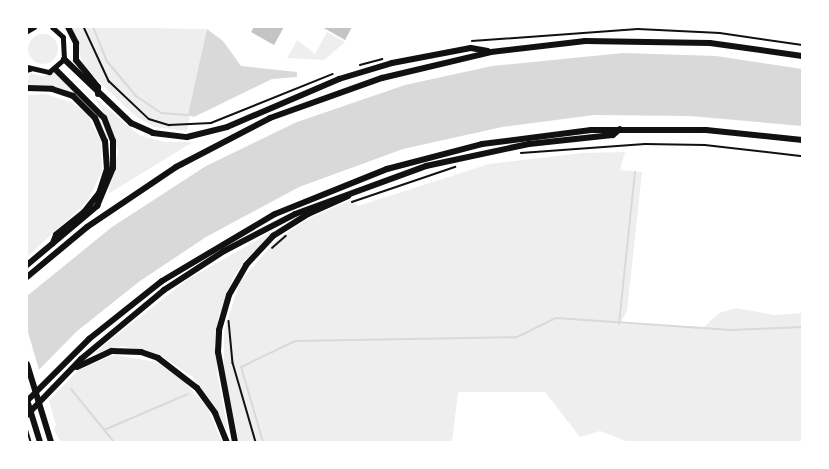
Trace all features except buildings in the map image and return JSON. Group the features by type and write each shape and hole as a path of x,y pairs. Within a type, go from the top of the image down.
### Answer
{"highway":[{"path":"68,27 76,43 76,60 98,87 98,94"},
{"path":"27,277 129,197 202,153 270,118 382,78 491,52 615,39 710,43 802,56"},
{"path":"64,59 98,94 140,128 187,137 227,127 339,79 392,63 471,48 491,52"},
{"path":"27,265 97,206 110,182 114,155 109,128 98,108 55,69"},
{"path":"27,88 52,89 73,96 95,118 105,141 107,169 99,193 84,212 56,234 53,244"},
{"path":"27,415 63,375 136,312 191,272 263,230 355,189 474,155 529,144 613,135 621,129"},
{"path":"40,442 27,401 89,339 162,281 221,243 302,201 365,176 441,153 524,137 621,129 706,130 802,140"},
{"path":"234,442 219,352 223,312 232,287 246,265 273,236 355,189"},
{"path":"63,375 89,358 112,351 141,352 158,358 198,388 215,413 227,442"},
{"path":"27,363 51,442"}],"main road":[{"path":"28,30 34,27"},
{"path":"28,69 42,73 55,69 64,59 63,37 52,27"}],"path":[{"path":"511,155 592,146 651,144 802,156"},
{"path":"346,204 456,167"},
{"path":"269,251 292,232"},
{"path":"230,315 233,363 256,442"},
{"path":"27,428 31,442"}],"shaded area":[{"path":"72,27 207,29 187,131 155,127 135,116 84,67"},
{"path":"207,29 223,41 241,66 297,72 297,77 272,79 194,117 188,115"},
{"path":"327,32 345,42 324,60 287,58 297,40 315,54"},
{"path":"43,34 54,38 58,49 54,60 43,64 32,60 28,49 32,38"},
{"path":"623,53 716,56 802,69 802,126 690,116 594,115 502,127 403,149 299,187 206,237 140,281 76,332 27,382 27,296 112,227 206,166 297,122 405,85 492,66"},
{"path":"30,73 42,76 55,73 95,110 106,129 111,155 104,128 91,108 64,89 27,85"},
{"path":"45,94 71,102 87,114 101,142 102,171 87,202 27,257 27,95"},
{"path":"94,97 139,135 164,142 193,142 108,194 118,152 109,122"},
{"path":"625,152 620,170 642,172 627,311 620,324 704,327 719,313 736,308 775,315 802,313 802,442 629,442 600,431 580,437 545,392 458,392 452,442 239,442 224,372 224,331 240,282 276,240 310,218 351,200 358,206 489,164 583,153"},
{"path":"285,224 246,259 233,278 218,319 217,373 228,431 193,377 159,354 123,346 93,354 187,280"},
{"path":"114,355 156,362 182,379 207,407 222,442 61,442 54,430 56,425 49,401 78,370"}],"pier":[{"path":"27,329 40,373 27,385"}],"waterway":[{"path":"93,27 106,60 136,96 161,113 188,115"},
{"path":"619,324 635,172"},
{"path":"263,442 241,367 295,341 517,337 556,318 732,330 802,327"},
{"path":"71,389 114,442"},
{"path":"104,430 188,394"}]}
